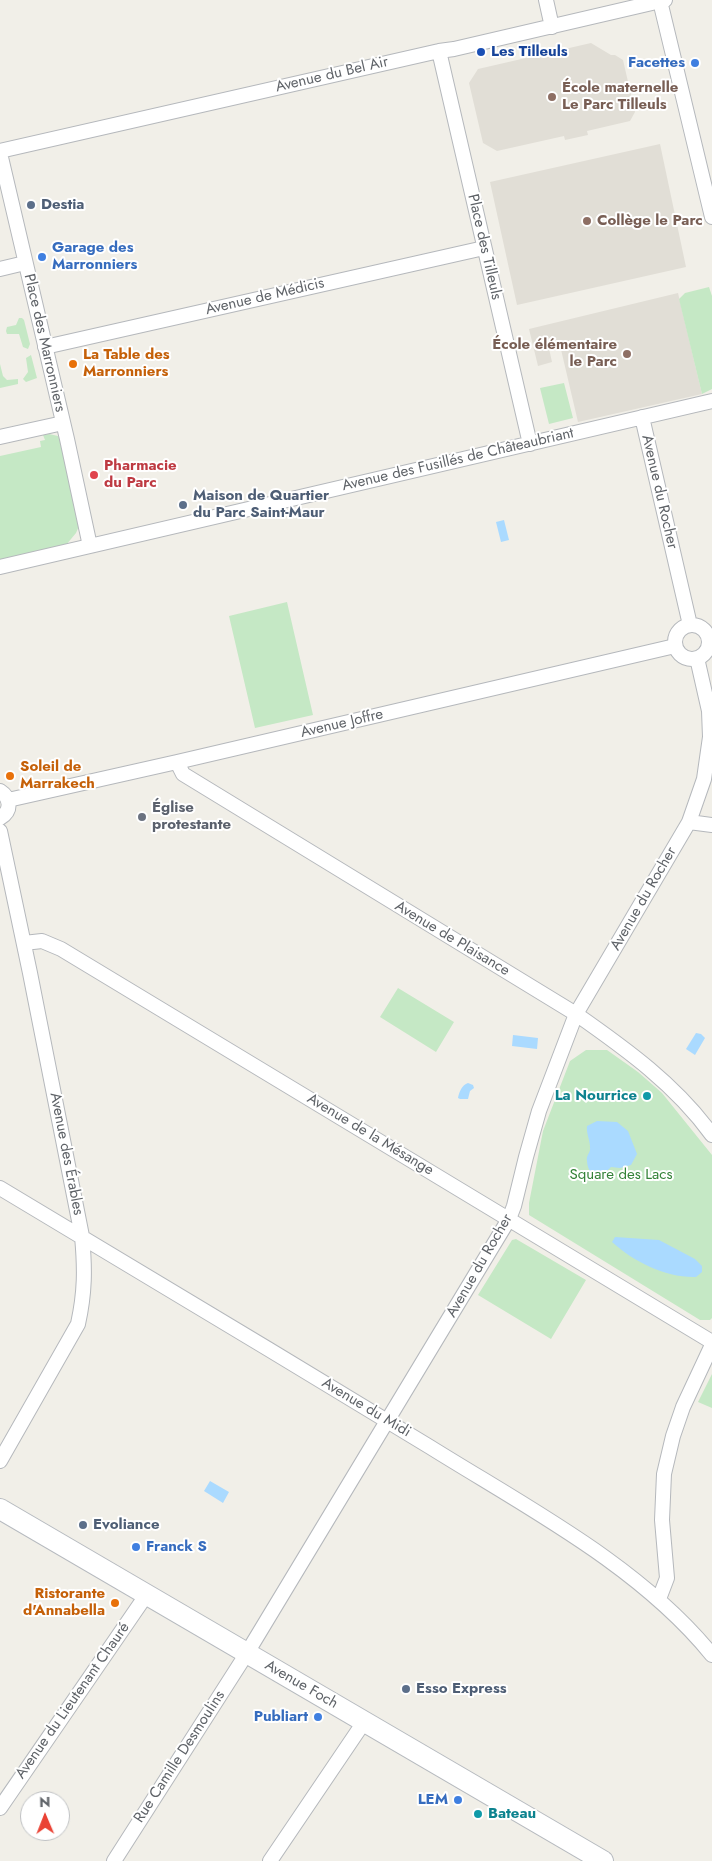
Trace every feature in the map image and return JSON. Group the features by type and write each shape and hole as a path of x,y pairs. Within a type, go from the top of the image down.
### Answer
{"main road":[{"name":"Avenue Foch","path":"0,1509 602,1861"}],"street":[{"path":"546,0 552,27"},
{"path":"663,1 710,197 712,217"},
{"name":"Avenue du Bel Air","path":"0,152 663,1"},
{"name":"Place des Tilleuls","path":"439,51 530,444"},
{"name":"Place des Marronniers","path":"0,152 90,546"},
{"name":"Avenue de Médicis","path":"46,347 484,248"},
{"name":"Place des Marronniers","path":"0,269 25,263"},
{"name":"Avenue des Fusillés de Châteaubriant","path":"0,566 712,401"},
{"name":"Avenue du Rocher","path":"642,417 690,625"},
{"name":"Place des Marronniers","path":"0,437 63,423"},
{"path":"690,625 703,628 710,638 709,647 705,653 697,658 687,659 682,656 675,646 676,635 684,627 690,625"},
{"name":"Avenue Joffre","path":"4,795 177,762 675,646"},
{"name":"Avenue du Rocher","path":"247,1653 509,1219 539,1112 576,1014 689,822 704,779 710,737 709,711 697,658"},
{"name":"Avenue de Plaisance","path":"177,762 183,774 576,1014 623,1047 667,1084 712,1135"},
{"path":"0,818 8,810 4,795"},
{"path":"689,822 712,826"},
{"name":"Avenue des Érables","path":"0,831 82,1236 84,1267 84,1299 78,1324 0,1461"},
{"name":"Avenue de la Mésange","path":"24,943 42,941 61,949 712,1343"},
{"name":"Avenue du Midi","path":"0,1188 578,1538 659,1599 694,1632 712,1655"},
{"path":"659,1599 667,1578 662,1520 664,1474 673,1436 683,1407 712,1343"},
{"name":"Avenue du Lieutenant Chauré","path":"0,1808 147,1594"},
{"name":"Rue Camille Desmoulins","path":"114,1861 247,1653"},
{"path":"270,1861 364,1722"}],"shaded area":[{"name":"École maternelle Le Parc Tilleuls","path":"591,43 623,60 635,112 630,121 587,131 588,135 565,140 564,136 497,151 483,143 469,83 478,69"},
{"name":"Collège le Parc","path":"660,144 686,267 517,305 490,182"},
{"name":"École élémentaire le Parc","path":"678,293 702,394 578,422 559,341 548,344 552,362 538,366 529,329"}],"green space":[{"path":"709,287 712,296 712,389 702,394 679,299 685,293"},
{"path":"19,318 24,320 30,344 28,349 23,347 19,334 7,334 6,331 7,327 16,325"},
{"path":"31,355 37,378 26,382 23,379 28,372 26,358"},
{"path":"0,364 3,376 7,380 18,379 18,384 0,388"},
{"path":"564,383 573,418 549,424 540,388"},
{"path":"43,435 58,436 60,439 79,526 66,545 0,560 0,456 41,447 40,441 45,440"},
{"path":"287,602 313,715 255,728 229,616"},
{"path":"398,988 454,1022 436,1052 380,1017"},
{"name":"Square des Lacs","path":"586,1050 607,1050 638,1072 662,1093 712,1155 712,1318 710,1320 700,1320 529,1215 529,1203 543,1131 570,1061"},
{"path":"516,1239 586,1280 551,1339 478,1295 512,1240"},
{"path":"712,1374 712,1408 698,1402"}],"water":[{"path":"504,520 509,540 501,542 496,522"},
{"path":"696,1033 701,1034 705,1038 695,1055 686,1049"},
{"path":"513,1035 538,1038 537,1049 512,1046"},
{"path":"468,1083 473,1085 474,1088 470,1091 468,1099 458,1098 461,1089"},
{"path":"597,1121 617,1122 628,1131 637,1154 631,1165 620,1168 611,1167 599,1174 590,1171 587,1159 590,1147 587,1126"},
{"path":"615,1237 659,1240 695,1259 702,1266 702,1272 696,1277 685,1277 662,1272 630,1256 612,1242"},
{"path":"210,1481 229,1492 223,1503 204,1491"}],"place":[{"name":"Les Tilleuls","path":"481,52"},
{"name":"Facettes","path":"695,63"},
{"name":"École maternelle Le Parc Tilleuls","path":"552,97"},
{"name":"Destia","path":"31,205"},
{"name":"Collège le Parc","path":"587,221"},
{"name":"Garage des Marronniers","path":"42,257"},
{"name":"École élémentaire le Parc","path":"627,354"},
{"name":"La Table des Marronniers","path":"73,364"},
{"name":"Pharmacie du Parc","path":"94,475"},
{"name":"Maison de Quartier du Parc Saint-Maur","path":"183,505"},
{"name":"Soleil de Marrakech","path":"10,776"},
{"name":"Église protestante","path":"142,817"},
{"name":"La Nourrice","path":"647,1096"},
{"name":"Evoliance","path":"83,1525"},
{"name":"Franck S","path":"136,1547"},
{"name":"Ristorante d'Annabella","path":"115,1603"},
{"name":"Esso Express","path":"406,1689"},
{"name":"Publiart","path":"318,1717"},
{"name":"LEM","path":"458,1800"},
{"name":"Bateau","path":"478,1814"}]}
